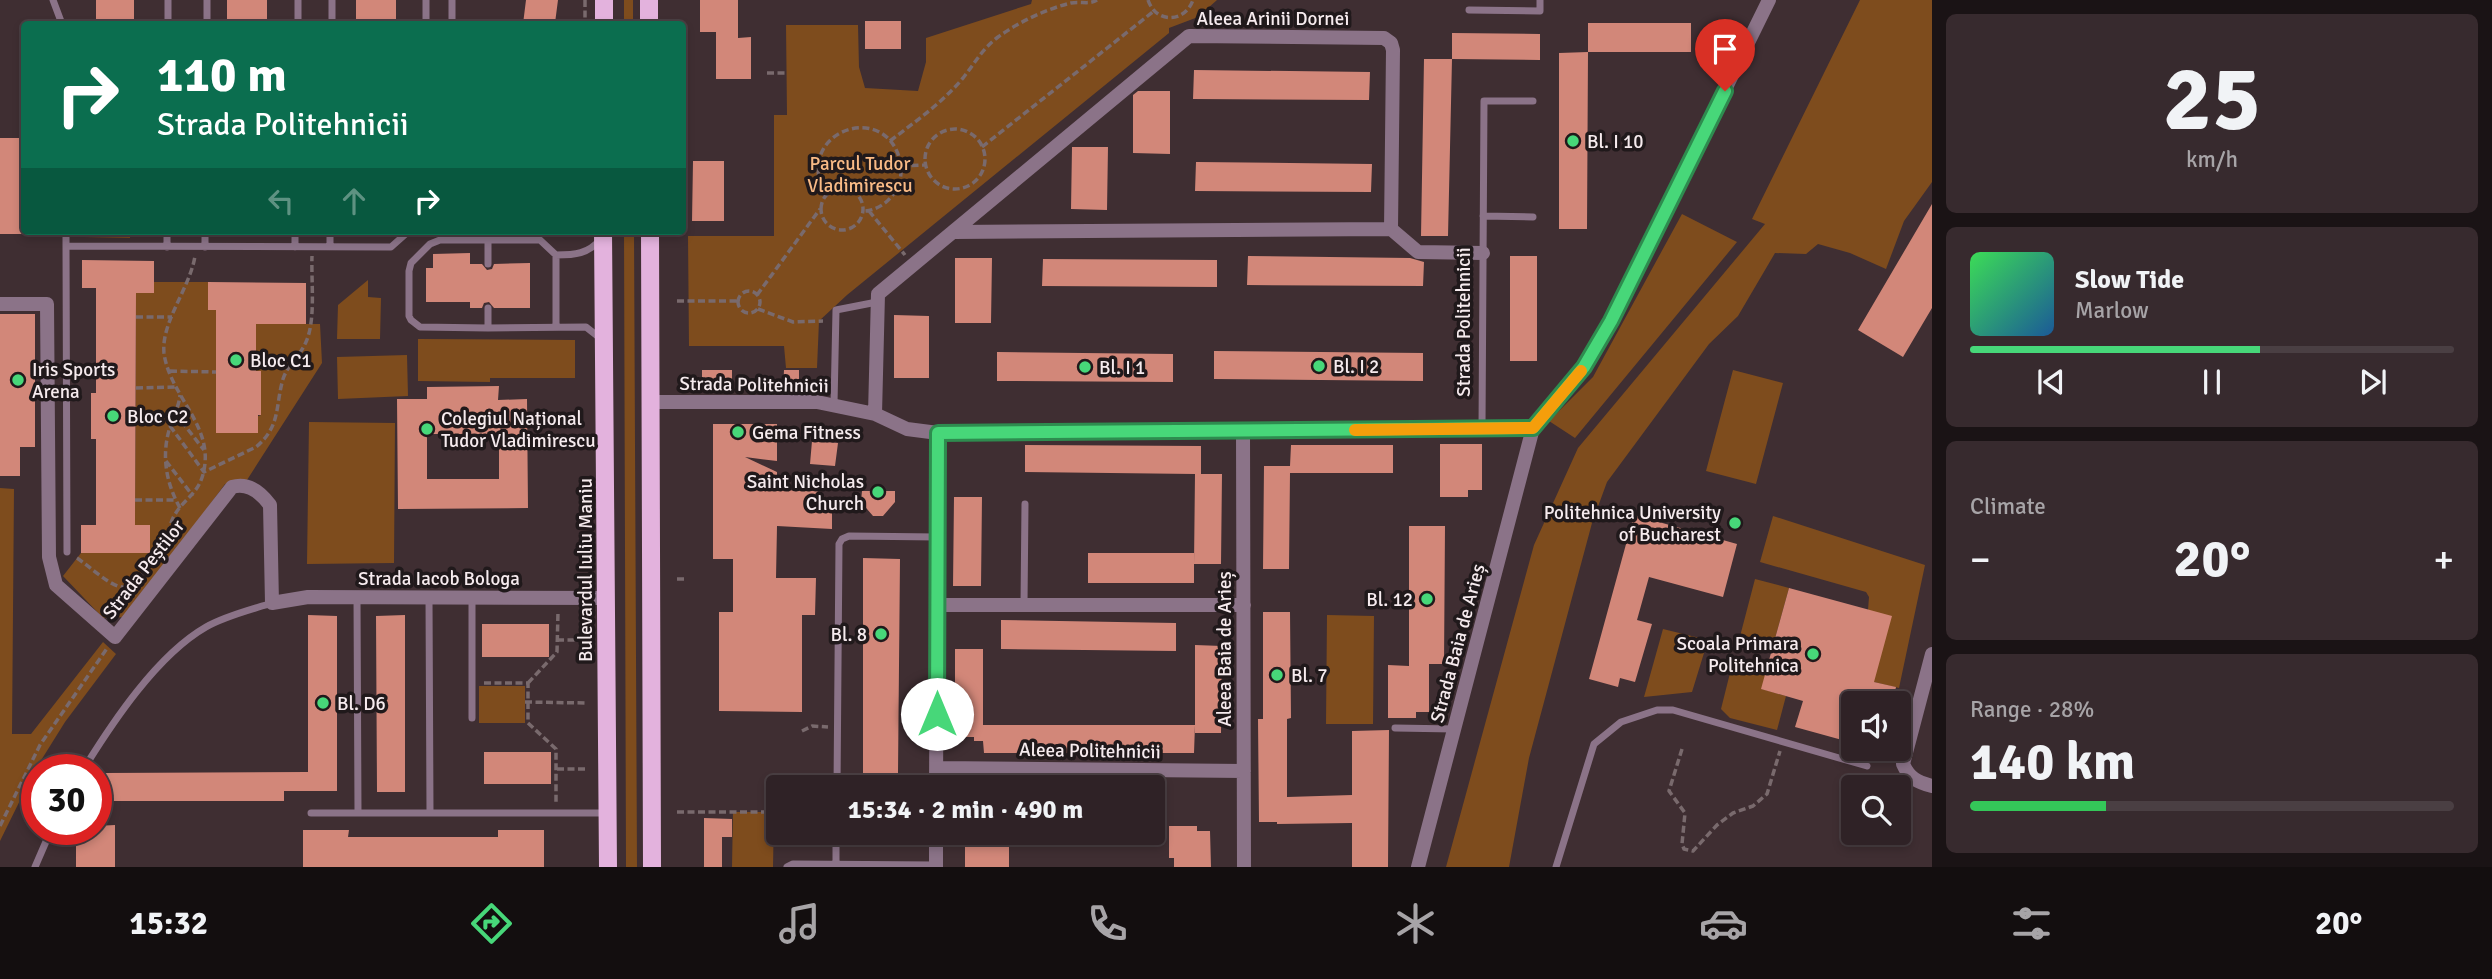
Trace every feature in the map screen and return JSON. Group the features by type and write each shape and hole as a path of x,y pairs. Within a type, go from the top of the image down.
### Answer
{"main road":[{"path":"604,0 604,21"},
{"path":"649,0 649,21"},
{"name":"Bulevardul Iuliu Maniu","path":"603,235 608,867"},
{"path":"650,235 652,867"}],"street":[{"path":"1533,428 1584,367 1611,321 1769,0"},
{"name":"Aleea Arinii Dornei","path":"877,302 878,294 1189,36 1384,37 1391,43 1391,229"},
{"path":"954,232 1391,229 1418,252 1483,253"},
{"path":"876,414 877,302"},
{"name":"Strada Peștilor","path":"0,304 47,304 51,571 56,585 115,637 232,487 239,485 248,486 264,496 270,505 272,603"},
{"name":"Strada Politehnicii","path":"651,402 817,402 876,414 907,429 938,433 1533,428"},
{"name":"Strada Baia de Arieș","path":"1418,867 1533,428"},
{"name":"Aleea Baia de Arieș","path":"1243,430 1244,867"},
{"path":"937,775 938,433"},
{"name":"Strada Iacob Bologa","path":"272,603 308,597 606,598"},
{"path":"937,605 1244,605"},
{"path":"1932,654 1903,764 1916,782 1932,786"},
{"name":"Aleea Politehnicii","path":"937,768 1244,771"},
{"path":"936,845 936,866"}],"lane":[{"path":"53,0 61,21"},
{"path":"167,21 168,0"},
{"path":"207,0 207,21"},
{"path":"298,0 298,21"},
{"path":"332,0 332,21"},
{"path":"426,0 426,21"},
{"path":"452,21 453,0"},
{"path":"1469,10 1540,11 1540,0"},
{"name":"Strada Politehnicii","path":"1482,429 1484,101 1533,101"},
{"path":"1483,216 1532,217"},
{"path":"66,235 67,552"},
{"path":"166,247 167,235"},
{"path":"205,235 205,247"},
{"path":"295,235 295,247"},
{"path":"330,235 330,247"},
{"path":"66,246 391,247 404,235"},
{"path":"602,235 592,248 577,255 556,255 540,240 440,240 430,244 411,263 408,282 409,316 415,325 420,327 586,327 600,337 604,345"},
{"path":"488,240 488,264"},
{"path":"556,255 556,327"},
{"path":"834,404 836,310 877,302"},
{"path":"488,308 488,328"},
{"path":"1024,605 1025,504"},
{"path":"837,775 839,544 849,536 938,537"},
{"path":"357,597 358,813"},
{"path":"472,597 472,718"},
{"path":"429,598 430,813"},
{"path":"94,754 129,704 162,663 182,644 207,626 272,603"},
{"path":"1556,867 1594,744 1620,722 1657,710 1673,710 1867,766"},
{"path":"1395,728 1454,729"},
{"path":"311,813 608,813"},
{"path":"35,867 45,845"},
{"path":"836,845 836,864"},
{"path":"787,867 793,864 936,866"}],"path":[{"path":"585,0 585,21"},
{"path":"890,141 935,108 965,76 980,52 999,36 1041,13 1070,4 1088,4 1097,0"},
{"path":"1149,0 1154,11 1167,18 1175,18 1188,11 1193,0"},
{"path":"982,147 1154,11"},
{"path":"768,73 786,73"},
{"path":"757,295 821,208 825,195 817,171 824,146 833,136 857,127 870,129 890,141 901,166 901,178 889,199 869,211 863,211"},
{"path":"950,129 970,132 982,147 984,165 981,173 968,186 959,189 941,186 928,173 925,164 928,145 941,132 950,129"},
{"path":"901,166 925,164"},
{"path":"821,208 825,222 838,230 852,228 858,223 863,211 860,197 850,190 838,189 825,195"},
{"path":"869,211 914,264"},
{"path":"167,548 169,529 180,508 193,496 204,471 205,451 200,430 177,387 164,353 164,341 191,275 196,247"},
{"path":"204,471 256,447 274,425 286,371 299,356 309,335 312,247"},
{"path":"747,291 757,295 760,302 758,309 745,313 739,308 737,301 740,294 747,291"},
{"path":"677,301 737,301"},
{"path":"758,309 793,322 836,321"},
{"path":"136,317 173,317"},
{"path":"170,371 216,372"},
{"path":"136,388 177,387"},
{"path":"180,393 179,405 170,426 165,460 175,500 180,508"},
{"path":"175,413 205,451"},
{"path":"170,426 204,471"},
{"path":"165,460 193,496"},
{"path":"135,500 175,500"},
{"path":"67,552 112,584 122,588 130,585 151,566"},
{"path":"677,579 685,579"},
{"path":"556,813 556,749 528,723 527,702 528,683 557,652 558,598"},
{"path":"0,826 40,745 115,637"},
{"path":"558,640 586,640"},
{"path":"472,683 528,683"},
{"path":"527,702 586,703"},
{"path":"802,732 812,726 837,727"},
{"path":"1682,749 1669,791 1685,813 1682,845 1693,851 1717,825 1733,813 1753,806 1767,794 1782,741"},
{"path":"556,769 587,769"},
{"path":"677,812 766,812"}],"green space":[{"path":"624,0 633,0 633,21 624,21"},
{"name":"Parcul Tudor Vladimirescu","path":"1032,0 1217,0 1198,17 1169,28 1169,33 847,295 819,321 817,368 786,368 784,346 689,346 688,236 774,236 774,115 787,115 786,25 858,25 859,67 865,88 918,91 926,62 926,38 1031,4"},
{"path":"1860,0 1932,0 1932,182 1904,221 1886,269 1850,253 1818,244 1806,254 1775,253 1738,316 1709,344 1607,482 1592,523 1529,758 1509,867 1446,867 1534,545 1578,448 1765,224 1752,219"},
{"path":"1682,214 1737,242 1575,438 1549,421 1593,377"},
{"path":"83,235 130,235 130,238"},
{"path":"624,235 634,235 637,867 626,867"},
{"path":"368,280 368,297 381,298 380,339 337,339 338,305"},
{"path":"154,282 208,282 208,310 216,310 216,433 261,415 261,371 256,371 256,324 320,324 322,363 247,480 225,484 127,617 103,618 63,576 81,553 150,552 150,525 135,525 136,293 154,293"},
{"path":"418,339 575,340 575,378 490,378 490,382 418,381"},
{"path":"407,355 408,396 338,399 337,357"},
{"path":"1733,370 1783,383 1756,484 1706,471"},
{"path":"309,422 395,423 394,563 307,564"},
{"path":"0,488 14,489 12,734 31,734 103,642 116,654 65,722 45,754 21,754 21,798 0,841"},
{"path":"1773,516 1925,565 1899,688 1874,682 1869,597 1866,592 1760,562"},
{"path":"1755,579 1789,588 1771,653 1738,644"},
{"path":"1327,615 1374,616 1373,724 1326,724"},
{"path":"1663,629 1708,640 1692,692 1644,697"},
{"path":"1735,668 1766,674 1762,689 1786,696 1777,730 1730,718 1721,709 1730,673"},
{"path":"479,686 525,686 525,723 479,723"},
{"path":"733,812 766,812 766,845 773,845 773,867 732,867"}],"building":[{"path":"96,0 134,0 134,21 96,21"},
{"path":"227,0 267,0 267,21 227,21"},
{"path":"356,0 396,0 396,21 356,21"},
{"path":"526,0 558,0 555,21 523,21"},
{"path":"700,0 738,0 738,38 751,37 751,79 716,79 716,32 700,32"},
{"path":"865,21 901,21 901,49 865,49"},
{"path":"1588,23 1691,23 1691,52 1588,52"},
{"path":"1452,33 1540,34 1540,60 1452,59"},
{"name":"Bl. I 10","path":"1588,52 1587,229 1559,229 1559,53"},
{"path":"1424,59 1452,59 1448,236 1421,236"},
{"path":"1194,70 1370,72 1369,100 1193,99"},
{"path":"1138,91 1170,91 1170,154 1133,153 1133,95"},
{"path":"0,138 19,138 21,234 0,234"},
{"path":"1072,147 1108,147 1107,210 1071,209"},
{"path":"693,161 724,161 724,221 692,221"},
{"path":"1196,162 1372,164 1371,192 1195,191"},
{"path":"1932,204 1932,308 1903,357 1858,330"},
{"path":"470,253 470,264 482,264 487,270 492,269 494,264 530,263 530,308 494,308 489,302 484,303 482,308 470,308 470,302 426,302 426,268 433,268 433,254"},
{"path":"1248,256 1410,258 1424,262 1423,286 1247,285"},
{"path":"1510,256 1537,256 1537,361 1510,361"},
{"path":"955,258 992,258 991,323 955,323"},
{"path":"1043,259 1217,260 1217,287 1042,286"},
{"name":"Bloc C2","path":"82,260 154,261 154,293 136,293 135,525 150,525 150,553 81,553 81,525 96,525 96,439 91,439 91,393 96,393 96,288 82,288"},
{"name":"Bloc C1","path":"208,282 306,283 306,324 256,324 256,371 261,371 261,415 258,415 258,433 216,433 216,310 208,310"},
{"name":"Iris Sports Arena","path":"0,314 35,314 35,447 20,447 20,476 0,476"},
{"path":"894,315 929,316 929,378 894,378"},
{"name":"Bl. I 2","path":"1214,351 1423,353 1423,381 1214,379"},
{"name":"Bl. I 1","path":"997,352 1173,354 1173,382 997,381"},
{"path":"702,370 732,370 732,388 702,388"},
{"path":"784,370 799,370 799,390 783,391"},
{"path":"499,386 498,400 527,399 528,508 398,509 397,399 427,399 427,387","holes":["427,434 499,434 499,479 427,479"]},
{"path":"713,424 777,424 777,461 745,457 777,472 777,490 817,491 832,503 832,529 777,526 776,578 816,578 815,615 802,615 802,712 719,711 719,612 733,612 733,559 713,559"},
{"path":"812,441 838,443 835,466 810,464"},
{"path":"1440,444 1482,444 1482,490 1468,490 1468,497 1440,497"},
{"path":"1025,445 1201,446 1201,474 1222,474 1221,564 1194,564 1195,474 1025,472"},
{"path":"1291,445 1393,445 1393,473 1290,473 1289,569 1263,569 1264,466 1290,466"},
{"path":"862,491 895,491 895,502 883,516 873,516 861,502"},
{"path":"954,497 982,497 981,586 953,586"},
{"path":"1634,515 1737,544 1723,597 1649,577 1637,620 1652,624 1635,682 1620,678 1618,687 1589,679"},
{"name":"Bl. 12","path":"1409,526 1445,526 1444,664 1429,664 1429,712 1416,712 1416,718 1388,718 1388,665 1409,666"},
{"path":"1088,553 1194,553 1194,583 1088,583"},
{"name":"Bl. 8","path":"863,558 900,559 898,773 907,775 863,773"},
{"path":"1789,588 1892,616 1874,682 1896,687 1895,691 1841,691 1841,740 1795,727 1803,701 1761,689"},
{"path":"1263,612 1290,612 1291,718 1287,719 1287,797 1352,795 1352,731 1389,730 1388,867 1352,867 1352,823 1259,822 1258,719 1263,719"},
{"path":"308,615 337,616 337,791 284,791 284,801 112,801 112,773 308,772"},
{"path":"405,615 405,792 377,792 376,616"},
{"path":"1001,620 1176,623 1176,651 1001,649"},
{"path":"482,624 549,624 549,657 482,657"},
{"path":"1195,645 1222,646 1221,733 1195,733"},
{"path":"955,649 983,649 983,725 1195,725 1194,753 984,753 983,741 974,741 974,737 955,737"},
{"path":"484,752 551,752 551,784 484,784"},
{"path":"704,818 732,819 732,837 722,837 722,867 704,867"},
{"path":"112,825 115,825 115,867 76,867 76,845 112,845"},
{"path":"1169,826 1197,826 1197,831 1210,831 1211,867 1174,867 1174,858 1169,858"},
{"path":"303,830 349,830 348,837 498,837 498,830 544,830 544,867 303,867"},
{"path":"965,845 1009,845 1009,867 965,867"}],"slow traffic":[{"path":"1355,430 1533,428 1581,371"}],"place":[{"name":"Bl. I 10","path":"1573,141"},
{"name":"Bloc C1","path":"236,360"},
{"name":"Bl. I 2","path":"1319,366"},
{"name":"Bl. I 1","path":"1085,367"},
{"name":"Iris Sports Arena","path":"18,380"},
{"name":"Bloc C2","path":"113,416"},
{"name":"Colegiul Național Tudor Vladimirescu","path":"427,429"},
{"name":"Gema Fitness","path":"738,432"},
{"name":"Saint Nicholas Church","path":"878,492"},
{"name":"Politehnica University of Bucharest","path":"1735,523"},
{"name":"Bl. 12","path":"1427,599"},
{"name":"Bl. 8","path":"881,634"},
{"name":"Scoala Primara Politehnica","path":"1813,654"},
{"name":"Bl. 7","path":"1277,675"},
{"name":"Bl. D6","path":"323,703"}],"route":[{"path":"937,714 938,433 1533,428 1584,367 1611,321 1725,91"}]}
